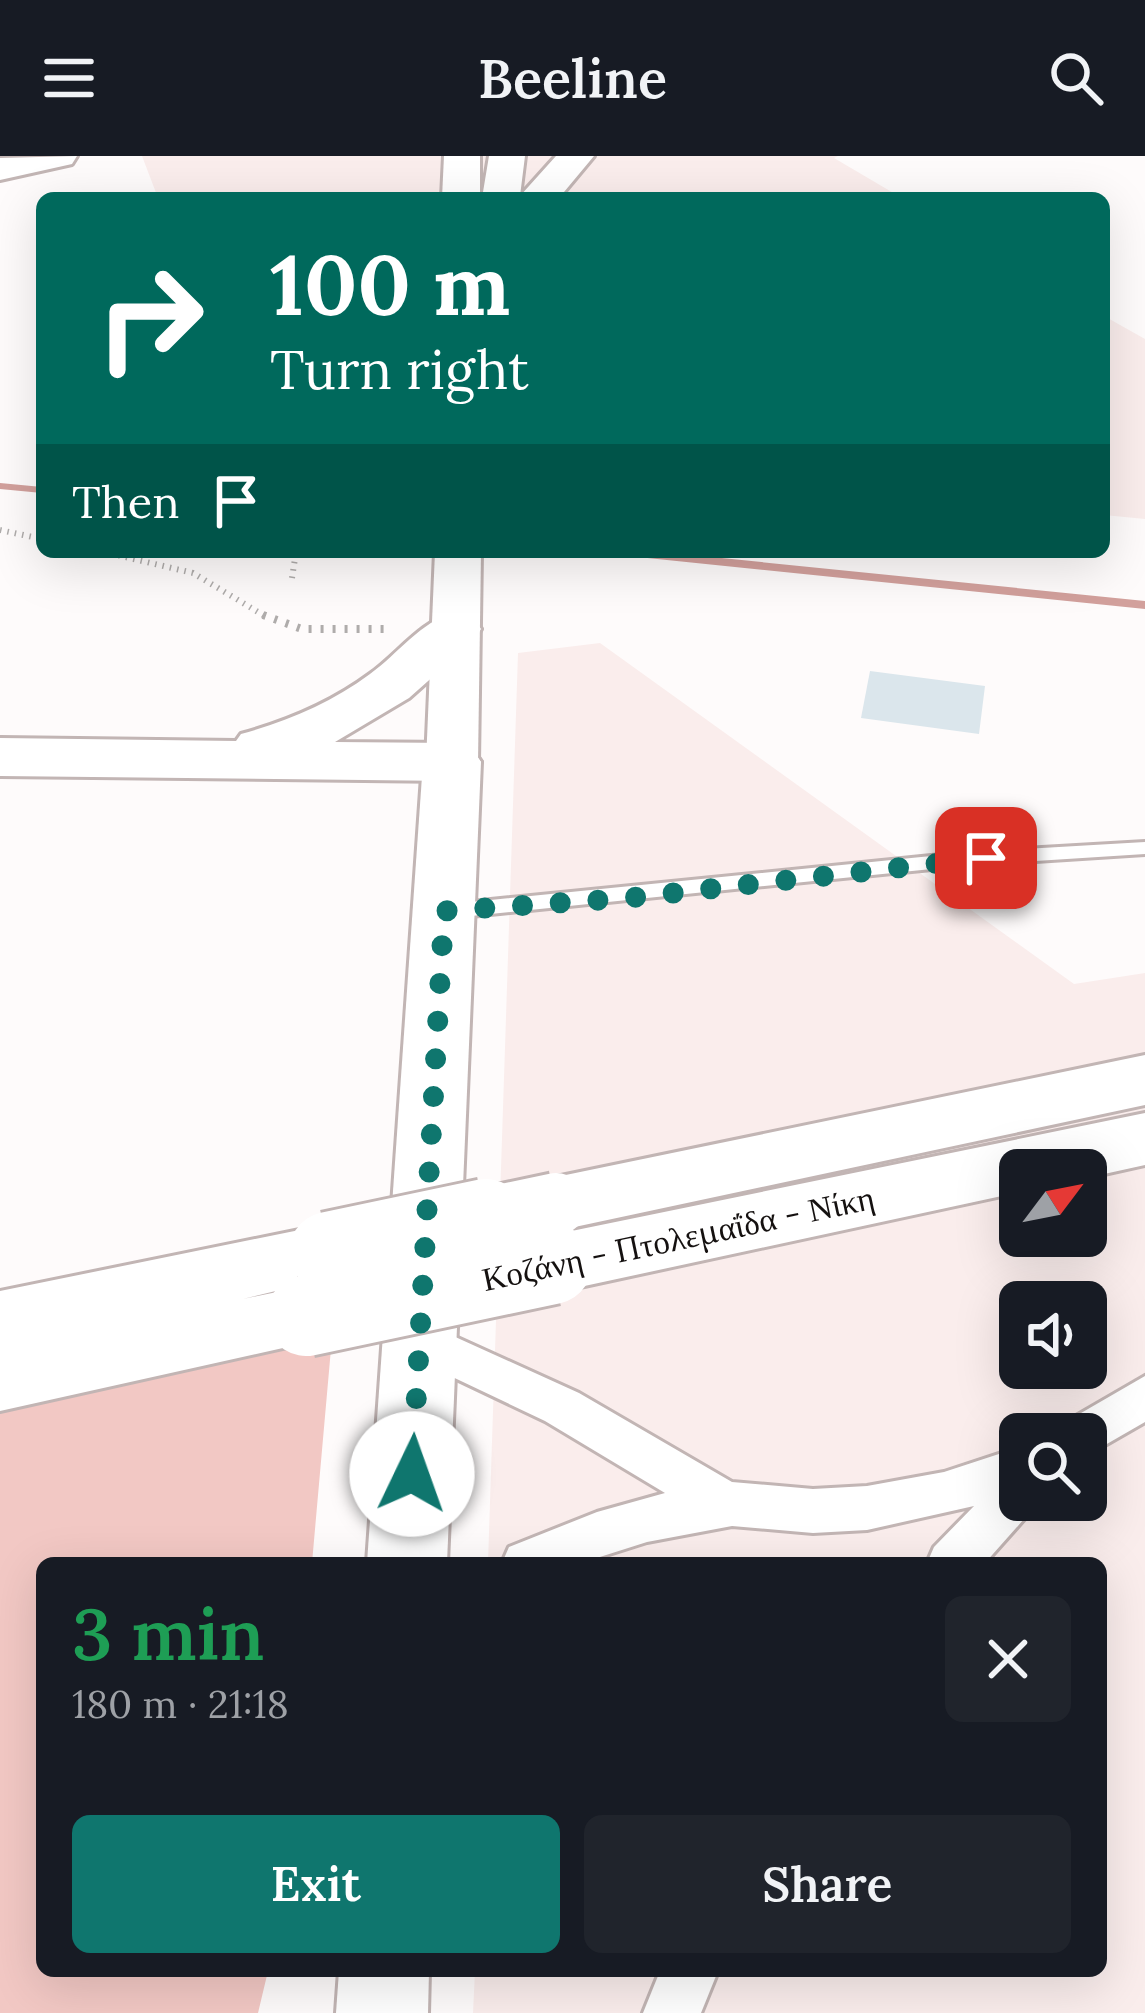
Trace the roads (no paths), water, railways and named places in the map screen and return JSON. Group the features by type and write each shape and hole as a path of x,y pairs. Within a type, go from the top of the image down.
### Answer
{"main road":[{"path":"0,170 59,156"},
{"path":"461,192 462,156"},
{"path":"502,192 507,156"},
{"path":"543,192 576,156"},
{"path":"206,757 268,745 366,703 404,680 456,586"},
{"path":"407,1557 451,779 456,586"},
{"path":"0,757 206,757 451,779"},
{"path":"0,787 451,779"},
{"name":"Κοζάνη - Πτολεμαΐδα - Νίκη","path":"0,1381 317,1284 554,1234 1145,1080"},
{"name":"Κοζάνη - Πτολεμαΐδα - Νίκη","path":"554,1234 1145,1139"},
{"name":"Κοζάνη - Πτολεμαΐδα - Νίκη","path":"0,1321 317,1284"},
{"path":"382,2013 384,1977"}],"street":[{"path":"420,1340 562,1407 726,1504"},
{"path":"1107,1421 1145,1396"},
{"path":"544,1557 640,1523 726,1504 808,1511 876,1509 950,1496 999,1476"},
{"path":"958,1557 999,1514"},
{"path":"672,2013 687,1977"}],"lane":[{"path":"444,911 628,898 945,861 1145,848"}],"waterway":[{"path":"0,486 36,489"},
{"path":"687,558 1145,605"}]}
